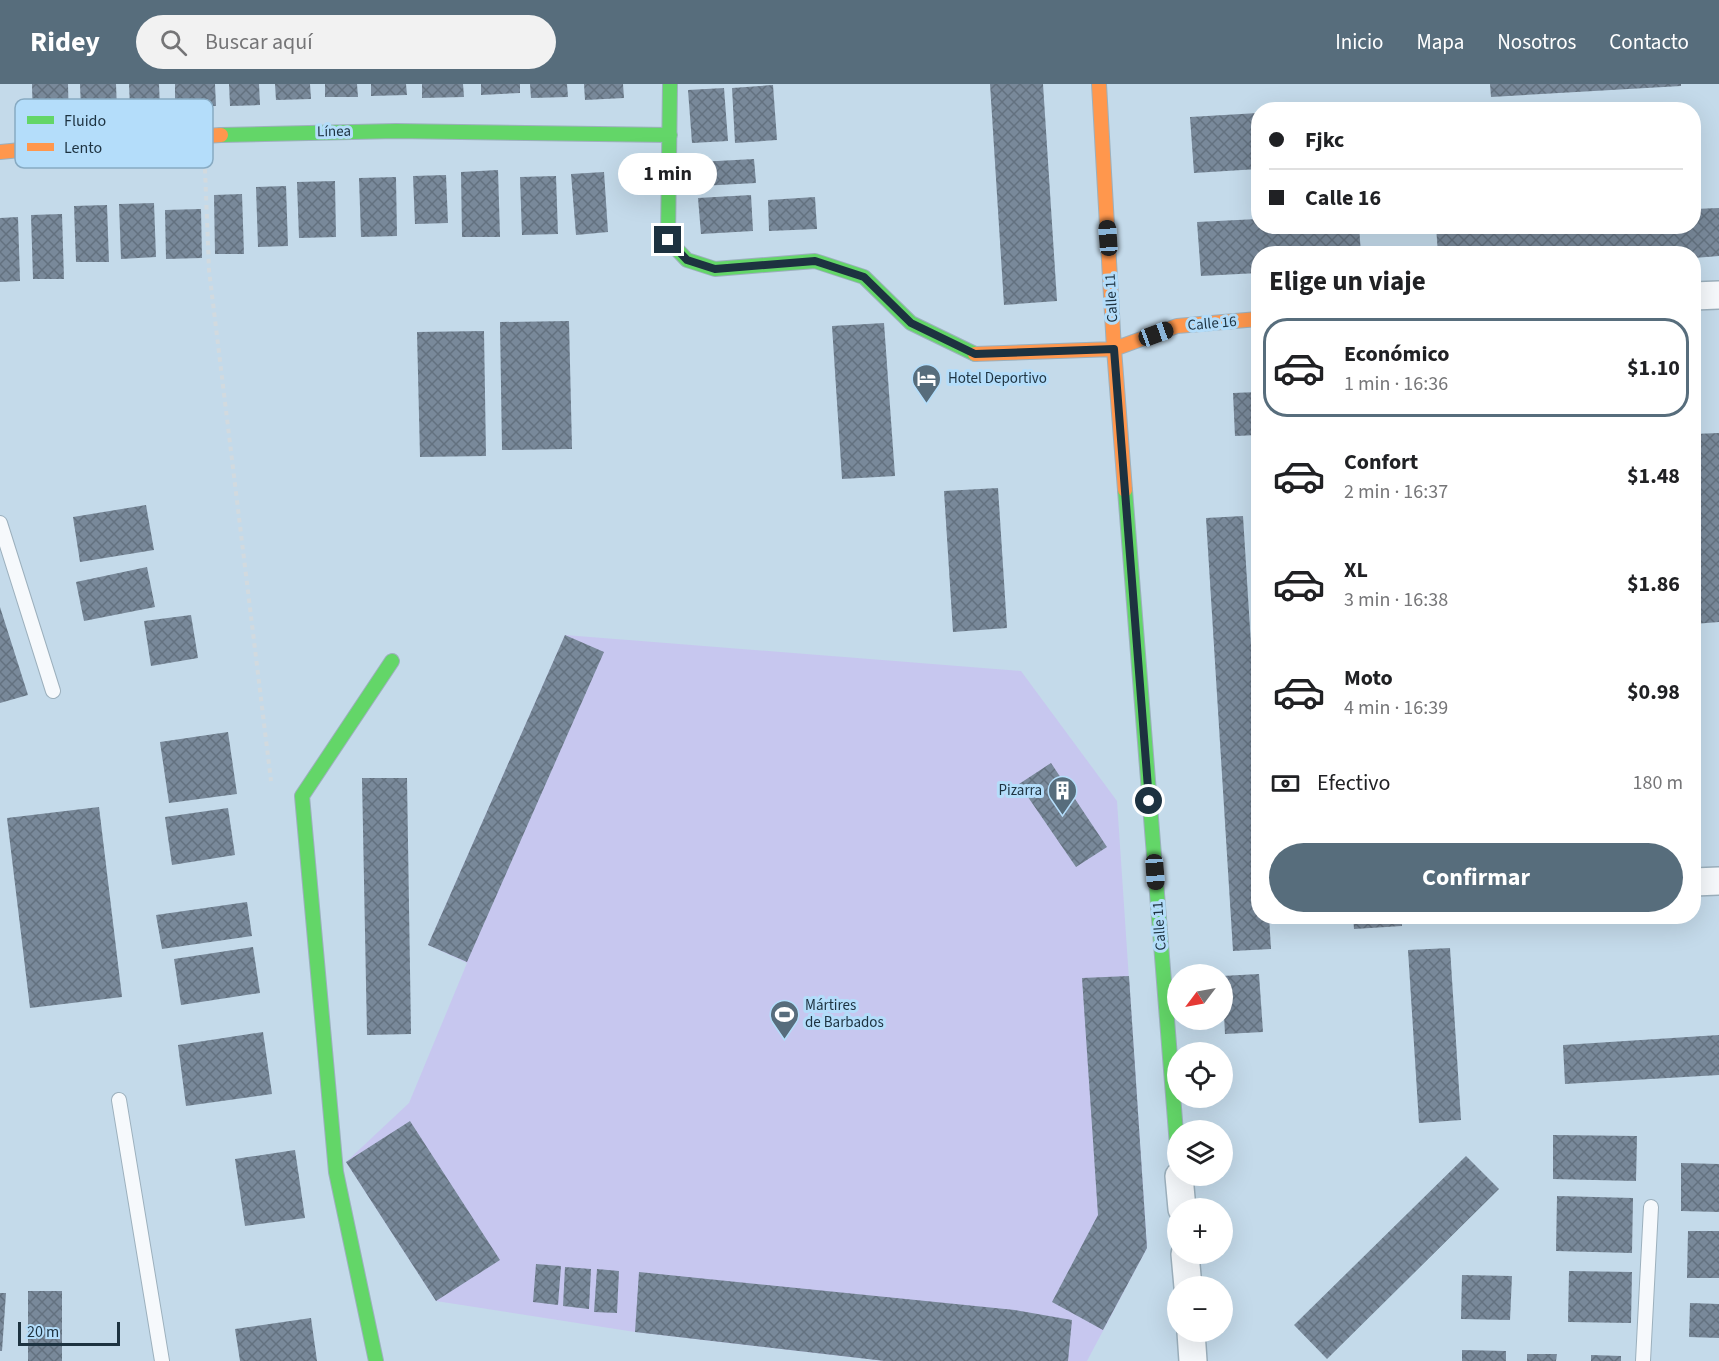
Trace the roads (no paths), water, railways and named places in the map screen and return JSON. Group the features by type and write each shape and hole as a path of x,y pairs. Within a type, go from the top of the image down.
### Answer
{"street":[{"path":"670,84 670,135"},
{"name":"Calle 11","path":"1099,84 1114,349 1175,1120"},
{"name":"Línea","path":"213,134 392,130 670,135"},
{"name":"Calle 16","path":"670,135 668,240 687,260 715,269 815,261 864,277 911,323 975,354 1114,349 1177,326 1251,320"},
{"name":"Línea","path":"0,152 15,150"},
{"path":"1701,296 1719,295"},
{"path":"376,1361 336,1172 302,796 392,661"},
{"path":"1701,882 1719,881"},
{"path":"1192,1342 1193,1361"}],"lane":[{"path":"0,523 53,691"},
{"path":"119,1100 162,1361"},
{"path":"1643,1361 1652,1207"}],"place":[{"name":"Hotel Deportivo","path":"927,404"},
{"name":"Pizarra","path":"1063,816"},
{"name":"Mártires de Barbados","path":"784,1040"}]}
